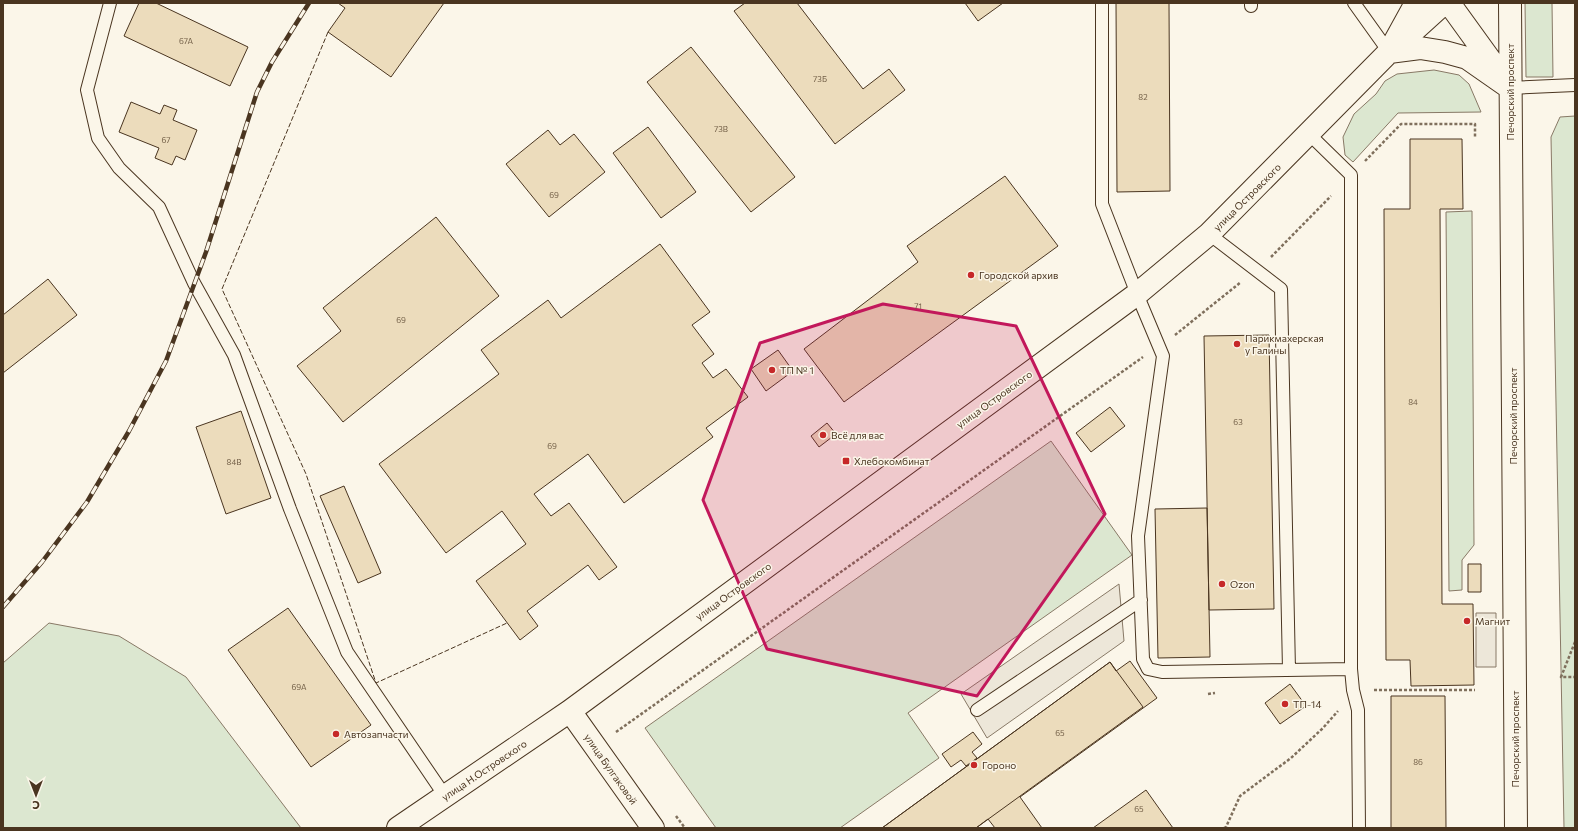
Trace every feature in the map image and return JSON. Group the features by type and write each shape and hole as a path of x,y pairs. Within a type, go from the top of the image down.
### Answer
{"main road":[{"name":"улица Островского","path":"570,711 1137,294 1209,234 1389,52 1416,3"},
{"path":"1389,52 1444,3"},
{"path":"1450,3 1510,88"},
{"name":"Печорский проспект","path":"1510,3 1516,828"},
{"path":"1389,52 1420,48 1445,52 1467,58 1510,88"},
{"name":"улица Н.Островского","path":"398,828 570,711"},
{"name":"улица Булгаковой","path":"570,711 653,828"}],"lane":[{"path":"110,3 87,90 98,138 119,168 159,207 194,283 234,355 290,509 347,652 445,796"},
{"path":"1102,3 1102,204 1163,356 1138,536 1143,659 1148,669 1162,672 1351,668"},
{"path":"1354,3 1389,52"},
{"path":"1510,88 1575,86"},
{"path":"1309,134 1351,175 1351,668 1353,693 1358,710 1359,828"},
{"path":"1209,234 1281,289 1289,670"},
{"path":"977,710 1141,600"}],"path":[{"path":"620,738 616,731 1186,327 1282,247 1402,124 1475,124 1475,137"},
{"path":"1575,642 1561,677 1575,677"},
{"path":"1224,828 1226,827 1240,796 1291,758 1323,728 1353,693"},
{"path":"676,815 685,828"}],"highlighted area":[{"path":"883,304 1016,326 1105,514 977,696 767,649 703,500 760,343"}],"green space":[{"path":"1525,3 1552,3 1553,77 1526,77"},
{"path":"1434,70 1459,75 1469,84 1481,112 1398,113 1353,162 1345,155 1343,137 1354,114 1376,94 1385,81 1397,74"},
{"path":"1575,116 1575,828 1564,828 1551,137 1560,117"},
{"path":"1472,211 1474,545 1462,560 1462,590 1449,591 1446,212"},
{"path":"1051,441 1132,555 908,713 939,758 840,828 716,828 645,728"},
{"path":"49,623 119,636 186,677 301,828 3,828 3,663"}],"shaded area":[{"path":"1119,584 1124,641 987,738 961,694"},
{"path":"1476,613 1496,613 1496,667 1476,667"}],"building":[{"path":"139,3 156,3 248,47 230,86 124,36"},
{"path":"338,3 444,3 391,77 328,32 345,8"},
{"path":"745,3 797,3 863,89 889,69 905,90 835,144 734,11"},
{"path":"965,3 1003,3 978,21"},
{"path":"1116,3 1169,3 1170,191 1117,192"},
{"path":"691,47 795,177 751,212 647,82"},
{"path":"131,102 160,114 164,105 177,110 173,120 197,130 185,160 176,156 172,165 155,158 159,148 119,132"},
{"path":"648,127 696,192 661,218 613,153"},
{"path":"548,130 560,145 574,134 605,172 549,217 506,164"},
{"path":"1410,139 1462,139 1463,209 1440,209 1442,604 1473,604 1474,685 1411,686 1410,660 1386,660 1384,209 1410,209"},
{"path":"1005,176 1058,246 844,402 804,349 918,262 907,246"},
{"path":"436,217 499,296 343,422 297,366 341,331 323,308"},
{"path":"660,244 710,312 692,325 714,354 702,363 713,378 726,369 748,397 706,428 713,437 624,503 588,454 534,494 551,516 569,503 617,567 599,580 588,565 527,611 538,626 520,640 476,581 526,544 502,511 446,553 379,464 499,374 481,350 548,300 561,318"},
{"path":"48,279 77,315 3,373 3,315"},
{"path":"1269,335 1274,609 1209,610 1204,336"},
{"name":"ТП № 1","path":"778,350 793,371 766,391 751,369"},
{"path":"1110,407 1125,426 1091,452 1076,433"},
{"path":"241,411 271,498 226,514 196,427"},
{"name":"Всё для вас","path":"827,423 836,434 819,447 811,436"},
{"path":"344,486 381,573 358,583 320,496"},
{"path":"1207,508 1210,657 1158,658 1155,509"},
{"path":"1468,564 1481,564 1481,592 1468,592"},
{"path":"288,608 371,725 311,767 228,650"},
{"path":"1130,661 1157,698 1020,797 1042,828 995,828 988,819 976,828 882,828 1110,662 1116,671"},
{"path":"1110,662 1143,707 976,828 882,828"},
{"name":"ТП-14","path":"1290,684 1306,706 1280,724 1265,703"},
{"path":"1391,696 1445,696 1446,828 1391,828"},
{"path":"973,732 982,744 972,752 977,758 966,766 961,760 951,767 942,754"},
{"path":"1146,790 1173,828 1093,828"}],"railway":[{"path":"3,607 42,562 87,502 129,431 166,361 206,252 257,92 272,62 309,3"}],"fence":[{"path":"328,32 222,289 306,474 376,683 507,623"}],"place":[{"name":"Городской архив","path":"971,275"},
{"name":"Парикмахерская у Галины","path":"1237,344"},
{"name":"ТП № 1","path":"772,370"},
{"name":"Всё для вас","path":"823,435"},
{"name":"Хлебокомбинат","path":"846,461"},
{"name":"Ozon","path":"1222,584"},
{"name":"Магнит","path":"1467,621"},
{"name":"ТП-14","path":"1285,704"},
{"name":"Автозапчасти","path":"336,734"},
{"name":"Гороно","path":"974,765"}]}
